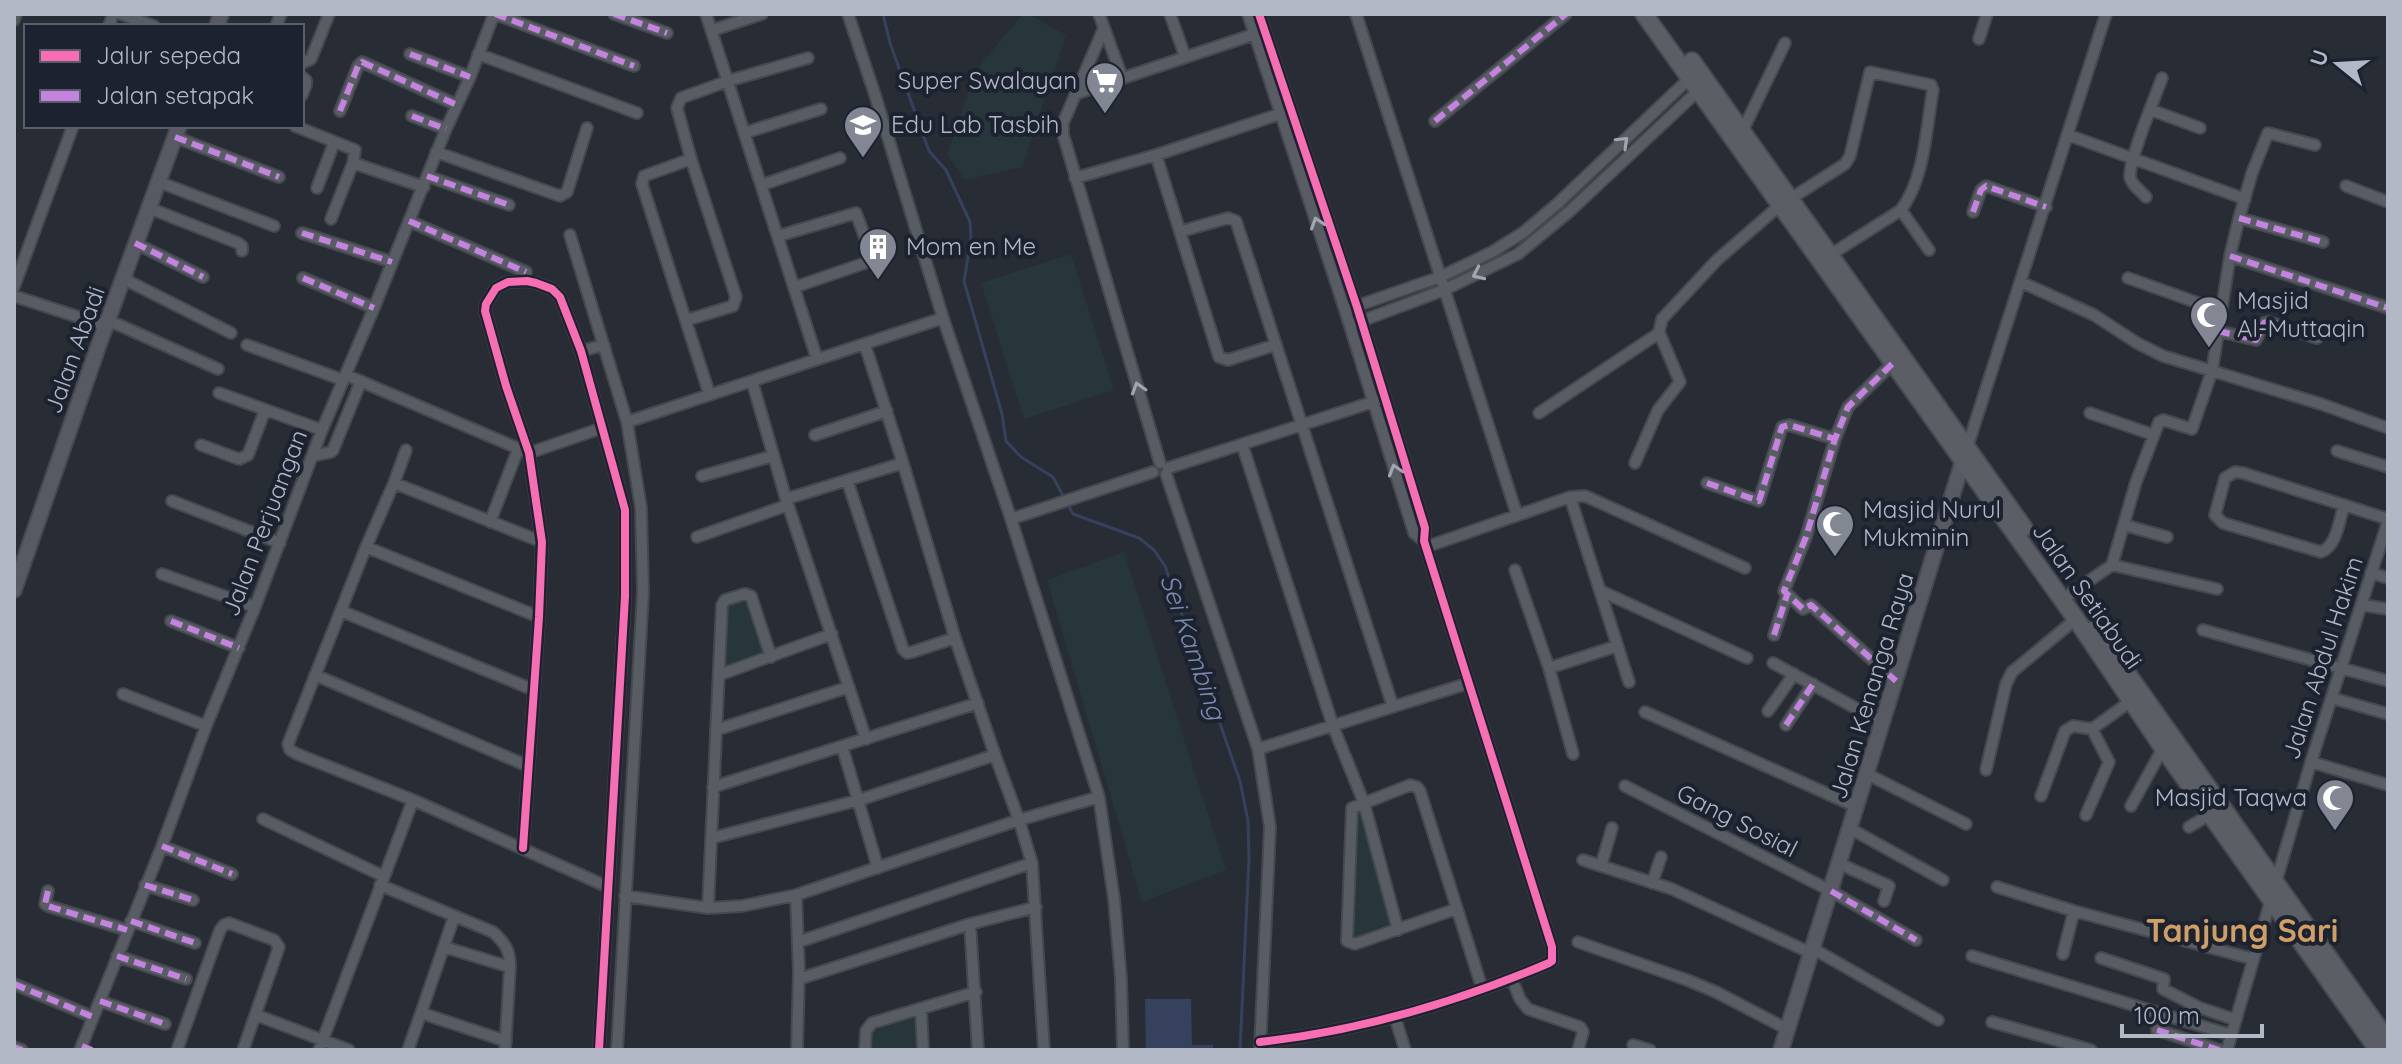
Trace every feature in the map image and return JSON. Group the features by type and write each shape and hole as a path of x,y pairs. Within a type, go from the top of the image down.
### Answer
{"main road":[{"name":"Jalan Setiabudi","path":"1644,14 1742,132 1784,203 1830,255 2076,619 2274,892 2388,1041"},
{"name":"Jalan Setiabudi","path":"1658,14 1699,80 1892,364 2070,594 2163,748 2209,815 2274,892 2378,1050"}],"street":[{"path":"14,20 16,14"},
{"path":"121,14 148,24"},
{"path":"304,62 311,59 329,14"},
{"path":"495,14 634,66"},
{"name":"Jalan Perjuangan","path":"85,1049 93,1017 322,430 495,14"},
{"path":"614,14 667,33"},
{"path":"706,14 817,359"},
{"path":"713,30 762,14"},
{"path":"848,14 1099,797 1114,899 1123,1050"},
{"path":"1099,14 1122,77"},
{"path":"1170,14 1185,56"},
{"path":"1248,14 1260,32"},
{"path":"1104,28 1062,129 1162,469 1258,749 1270,827 1260,1046 1395,1017 1512,979 1552,961 1552,947 1425,544 1414,533 1380,400 1260,32 1259,14"},
{"path":"1356,14 1517,515"},
{"path":"1435,121 1566,14"},
{"path":"1979,39 1987,14"},
{"name":"Jalan Kenanga Raya","path":"1781,1050 2106,14"},
{"path":"1078,93 1260,32"},
{"path":"1742,132 1785,43"},
{"path":"410,54 470,77"},
{"path":"478,54 637,113"},
{"path":"687,320 733,306 737,299 691,159 677,108 678,101 728,81 808,58"},
{"path":"340,111 362,62 457,105"},
{"path":"1635,463 1658,410 1680,382 1659,332 1662,319 1717,260 1784,203 1848,160 1868,74 1873,71 1929,84 1933,88 1919,167 1910,195 1901,210 1830,255"},
{"path":"2146,197 2131,181 2134,158 2162,78"},
{"path":"1351,308 1440,277 1492,252 1524,232 1699,80"},
{"path":"1356,323 1444,290 1518,254 1599,184 1699,80"},
{"path":"744,133 821,109"},
{"path":"2151,110 2200,128"},
{"path":"1075,178 1156,155 1286,111"},
{"path":"412,116 446,129"},
{"path":"14,287 72,128"},
{"path":"300,128 355,150 331,219"},
{"path":"436,152 560,196 567,192 587,128"},
{"path":"177,131 279,177"},
{"name":"Jalan Abadi","path":"14,590 177,131"},
{"path":"2070,594 2112,565 2157,424 2163,420 2192,429 2196,420 2212,371 2239,218 2268,133 2315,145"},
{"path":"2068,135 2245,199"},
{"path":"317,188 334,143"},
{"path":"1156,155 1219,357 1228,360 1275,345"},
{"path":"762,185 840,158"},
{"path":"691,159 644,176 642,181 709,393"},
{"path":"353,163 509,205"},
{"path":"1589,174 1599,184"},
{"path":"159,182 274,226"},
{"path":"1973,212 1981,190 1986,186 2046,207"},
{"path":"2346,186 2388,202"},
{"path":"1561,201 1570,211"},
{"path":"149,208 238,243 242,251"},
{"path":"1901,210 1929,250"},
{"path":"778,236 856,213 871,254 868,262 795,287"},
{"path":"2239,218 2323,242"},
{"path":"1182,231 1234,219 1393,707"},
{"path":"409,221 526,272"},
{"path":"302,233 392,262"},
{"path":"570,235 627,422 641,508 643,592 617,1050"},
{"path":"135,243 203,277"},
{"path":"2230,256 2388,308"},
{"path":"303,278 374,308"},
{"path":"2128,278 2221,311"},
{"path":"124,279 231,333"},
{"path":"523,848 542,542 529,453 486,319 486,304 496,288 508,282 527,281 552,289 560,297 581,351 625,510 625,596 599,1050"},
{"path":"2021,282 2094,315 2149,350 2388,428"},
{"path":"14,296 119,325 218,369"},
{"path":"627,422 943,318"},
{"path":"2218,331 2256,340 2264,323 2268,322 2317,338"},
{"path":"1539,413 1659,332"},
{"path":"247,345 361,381 529,453 602,428"},
{"path":"581,351 604,345"},
{"path":"865,345 955,638 1032,863 1044,1050"},
{"path":"1892,364 1852,402 1835,439 1806,537 1784,589 1803,609 1811,605 1896,681"},
{"path":"313,456 333,450 361,381"},
{"path":"752,381 787,502 866,739"},
{"path":"219,393 322,430"},
{"path":"1011,519 1380,400"},
{"path":"201,445 239,459 245,457 265,410"},
{"path":"815,435 887,411"},
{"path":"2090,413 2154,435"},
{"path":"1707,483 1760,501 1782,427 1789,425 1835,439"},
{"path":"1242,444 1333,726 1364,803 1398,930"},
{"path":"490,522 519,447"},
{"path":"406,450 288,742 290,750 413,800 608,887"},
{"path":"2337,451 2388,467"},
{"path":"702,476 773,456"},
{"path":"697,537 847,480 903,463"},
{"path":"2344,505 2333,543 2321,552 2223,523 2215,515 2225,478 2235,472 2344,505 2388,520"},
{"path":"847,480 903,649 907,653 912,652 955,638"},
{"path":"394,483 542,542"},
{"path":"1570,497 1629,682"},
{"path":"1425,544 1570,497 1589,497 1745,568"},
{"path":"172,501 280,543"},
{"path":"625,510 641,508"},
{"name":"Jalan Abdul Hakim","path":"2227,1050 2311,762 2388,520"},
{"path":"2124,525 2167,537"},
{"path":"366,547 539,617"},
{"path":"2112,565 2217,589"},
{"path":"1515,570 1549,668 1573,754"},
{"path":"2371,573 2388,578"},
{"path":"162,574 255,607"},
{"path":"1601,591 1747,658"},
{"path":"708,908 722,605 725,600 745,594 751,596 771,657"},
{"path":"1774,635 1787,595"},
{"path":"2362,605 2388,609"},
{"path":"341,611 534,690"},
{"path":"1986,770 2006,684 2012,672 2076,619"},
{"path":"171,621 239,648"},
{"path":"2203,630 2388,681"},
{"path":"719,675 832,634"},
{"path":"1549,668 1617,646"},
{"path":"1773,663 1883,723"},
{"path":"1768,711 1794,674"},
{"path":"315,675 528,766"},
{"path":"1258,749 1469,683"},
{"path":"1786,725 1813,684"},
{"path":"716,730 849,687"},
{"path":"123,694 206,726"},
{"path":"2332,698 2388,714"},
{"path":"713,787 978,703"},
{"path":"2041,796 2065,731 2073,726 2092,729 2139,705"},
{"path":"1645,712 1857,807"},
{"path":"2086,815 2109,760 2092,729"},
{"path":"842,746 878,868"},
{"path":"2131,806 2163,748"},
{"path":"712,838 859,800 995,755"},
{"path":"2311,762 2388,785"},
{"path":"1867,774 1966,824"},
{"path":"1456,909 1355,944 1347,941 1352,808 1410,785 1420,791 1482,988"},
{"name":"Gang Sosial","path":"1625,786 1831,891 1916,940"},
{"path":"625,896 708,908 742,906 796,895 1019,820 1099,797"},
{"path":"321,1045 413,800"},
{"path":"612,810 629,810"},
{"path":"2189,827 2209,815"},
{"path":"263,819 454,917 493,932 506,944 510,956 506,1046 421,1013"},
{"path":"1601,866 1612,828"},
{"path":"1851,829 1943,880"},
{"path":"162,846 232,874"},
{"path":"1652,883 1661,857"},
{"path":"1583,860 1672,889 1812,950 1938,1020"},
{"path":"798,942 1032,863"},
{"path":"1840,864 1889,886 1884,901"},
{"path":"145,885 193,900"},
{"path":"1997,887 2253,959"},
{"path":"48,891 45,904 48,906 195,943"},
{"path":"796,895 799,979 797,1050"},
{"path":"799,979 970,924 1036,907"},
{"path":"2063,954 2074,911"},
{"path":"408,1050 454,917"},
{"path":"177,1050 220,930 227,923 278,944 243,1050"},
{"path":"970,924 978,1050"},
{"path":"1578,942 1687,980 1787,1029"},
{"path":"444,947 510,967"},
{"path":"117,956 186,979"},
{"path":"1972,956 2231,1035"},
{"path":"2101,958 2164,979 2163,989 2198,1007 2236,1020"},
{"path":"604,975 620,974"},
{"path":"1512,979 1528,1009 1580,1027 1583,1032 1578,1050"},
{"path":"14,984 93,1017"},
{"path":"865,1050 866,1031 872,1023 976,992"},
{"path":"100,1001 165,1024"},
{"path":"921,1010 923,1050"},
{"path":"256,1015 321,1045 349,1050"},
{"path":"1395,1017 1405,1050"},
{"path":"1992,1022 2091,1050"},
{"path":"2157,1030 2219,1050"},
{"path":"1633,1045 1650,1050"},
{"path":"14,1047 22,1050"}],"shaded area":[{"path":"1023,14 1066,35 1022,167 965,180 947,154 976,70"},
{"path":"1071,254 1114,390 1024,419 981,283"},
{"path":"1124,552 1226,870 1142,902 1047,580"},
{"path":"750,597 770,655 719,674 724,605"},
{"path":"1364,804 1396,928 1349,942 1355,807"},
{"path":"917,1015 918,1050 866,1050 867,1033"}],"water":[{"path":"1145,999 1191,999 1192,1045 1213,1045 1213,1050 1146,1050"}],"waterway":[{"name":"Sei Kambing","path":"883,14 890,43 929,151 946,170 970,222 971,239 964,281 1002,414 1006,441 1021,457 1053,477 1073,514 1139,538 1154,550 1165,566 1240,781 1248,821 1249,858 1240,1050"}],"marked path":[{"path":"495,14 634,66"},
{"path":"614,14 667,33"},
{"path":"1435,121 1566,14"},
{"path":"410,54 470,77"},
{"path":"340,111 362,62 457,105"},
{"path":"412,116 446,129"},
{"path":"175,137 279,177"},
{"path":"427,176 509,205"},
{"path":"1973,212 1981,190 1986,186 2046,207"},
{"path":"2239,218 2323,242"},
{"path":"409,221 526,272"},
{"path":"302,233 392,262"},
{"path":"135,243 203,277"},
{"path":"2230,256 2388,308"},
{"path":"303,278 374,308"},
{"path":"2218,331 2256,340 2264,323 2268,322 2317,338"},
{"path":"1892,364 1848,407 1835,439 1806,537 1784,591 1803,609 1811,605 1896,681"},
{"path":"1707,483 1759,501 1782,427 1789,425 1835,439"},
{"path":"1774,635 1787,595"},
{"path":"171,621 239,648"},
{"path":"1786,725 1813,684"},
{"path":"162,846 232,874"},
{"path":"145,885 193,900"},
{"path":"48,891 45,904 48,906 127,930"},
{"path":"1831,891 1916,940"},
{"path":"131,921 195,943"},
{"path":"117,956 186,979"},
{"path":"14,984 93,1017"},
{"path":"100,1001 165,1024"},
{"path":"2157,1030 2219,1050"},
{"path":"82,1046 92,1050"},
{"path":"14,1047 22,1050"}],"cycle path":[{"path":"1259,14 1357,307 1425,528 1424,541 1552,947 1552,961 1549,963 1443,1002 1371,1022 1260,1042"},
{"path":"523,848 542,542 529,453 485,311 496,288 508,282 527,281 552,289 560,297 581,351 625,510 625,596 599,1050"}],"place":[{"name":"Super Swalayan","path":"1105,115"},
{"name":"Edu Lab Tasbih","path":"863,159"},
{"name":"Mom en Me","path":"878,281"},
{"name":"Masjid Al-Muttaqin","path":"2209,349"},
{"name":"Masjid Nurul Mukminin","path":"1835,558"},
{"name":"Masjid Taqwa","path":"2335,832"}],"district":[{"name":"Tanjung Sari","path":"2242,931"}]}
